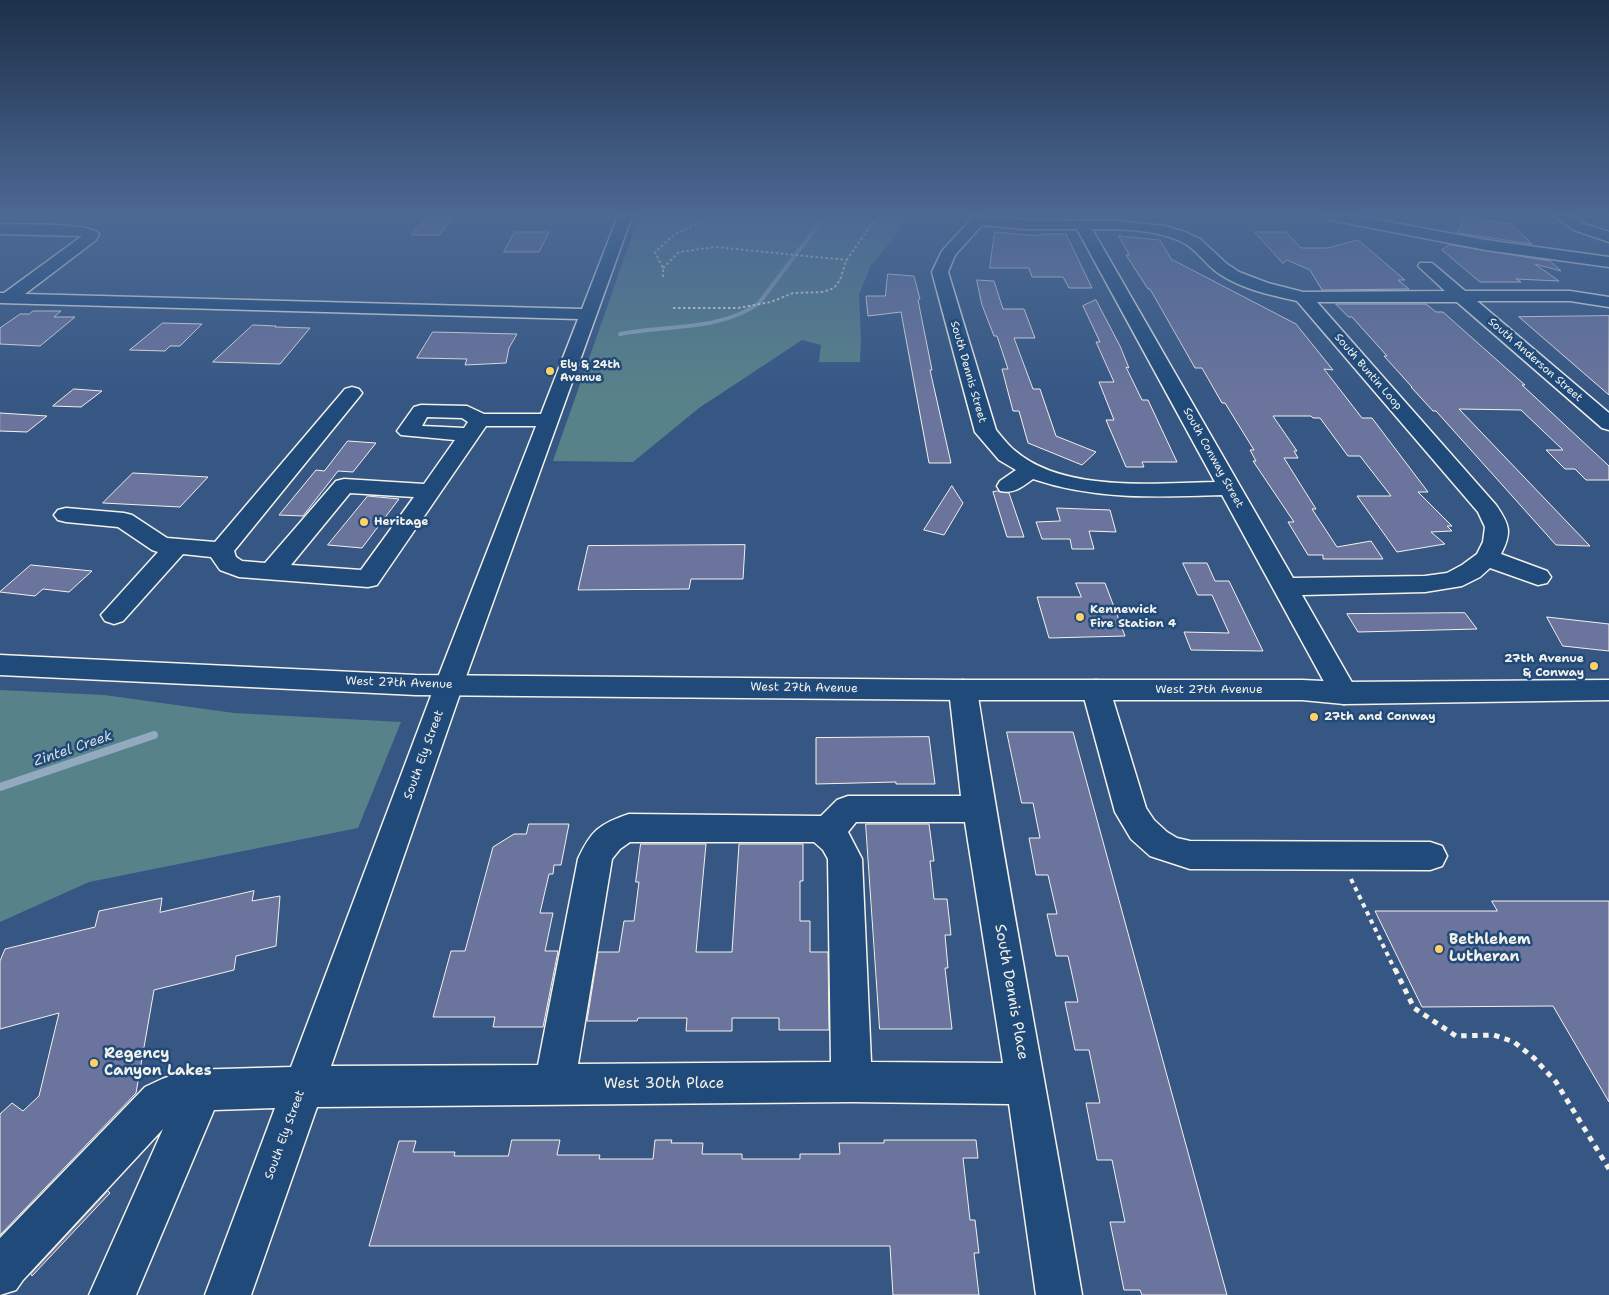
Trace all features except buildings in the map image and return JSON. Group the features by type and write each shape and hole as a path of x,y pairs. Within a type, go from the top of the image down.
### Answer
{"street":[{"path":"4,298 35,276"},
{"name":"South Ely Street","path":"228,1295 449,685 602,276"},
{"name":"South Dennis Street","path":"941,276 986,432 993,444 1005,456 1031,470 1079,485 1106,489 1230,488"},
{"name":"South Conway Street","path":"1111,276 1344,692"},
{"path":"1248,276 1268,281 1303,297 1570,296 1609,302"},
{"name":"South Anderson Street","path":"1438,276 1609,424"},
{"name":"South Buntin Loop","path":"1303,297 1488,510 1497,527 1495,542 1488,558"},
{"path":"4,298 588,314"},
{"path":"221,550 352,393"},
{"path":"221,550 227,565 240,569 368,579 475,427 548,420"},
{"path":"1008,486 1031,470"},
{"path":"271,572 344,486 430,490"},
{"path":"66,515 124,520 161,545 221,550"},
{"path":"114,615 176,547"},
{"path":"1285,587 1425,584 1453,580 1471,571 1488,558 1538,577"},
{"name":"West 27th Avenue","path":"0,665 449,685 962,690 1302,690 1344,692 1609,690"},
{"name":"South Dennis Place","path":"962,690 979,809 1026,1084 1059,1295"},
{"path":"1096,690 1131,812 1139,826 1152,841 1168,851 1190,855 1430,856"},
{"path":"828,831 848,809 979,809"},
{"path":"554,1085 595,859 606,839 617,832 629,828 817,828 828,831 836,840 845,859 852,1082"},
{"name":"West 30th Place","path":"0,1274 160,1102 176,1092 202,1089 303,1087 852,1082 1026,1084"},
{"path":"112,1295 202,1089"}],"path":[{"path":"673,308 738,308 771,302 793,293 823,292 834,288 841,276"},
{"path":"1339,856 1414,1008 1456,1036 1494,1036 1514,1042 1534,1058 1556,1082 1609,1169"}],"green space":[{"path":"618,276 866,276 859,295 860,362 819,362 821,345 802,340 699,408 633,462 553,461"},
{"path":"0,690 104,695 234,713 401,722 358,828 89,882 0,922"}],"waterway":[{"name":"Zintel Creek","path":"620,334 692,326 728,318 744,312 759,303 779,276"},
{"name":"Zintel Creek","path":"0,787 154,735"}],"place":[{"name":"Ely & 24th Avenue","path":"550,371"},
{"name":"Heritage","path":"364,522"},
{"name":"Kennewick Fire Station 4","path":"1080,617"},
{"name":"27th Avenue & Conway","path":"1594,666"},
{"name":"27th and Conway","path":"1314,717"},
{"name":"Bethlehem Lutheran","path":"1439,949"},
{"name":"Regency Canyon Lakes","path":"94,1063"}]}
